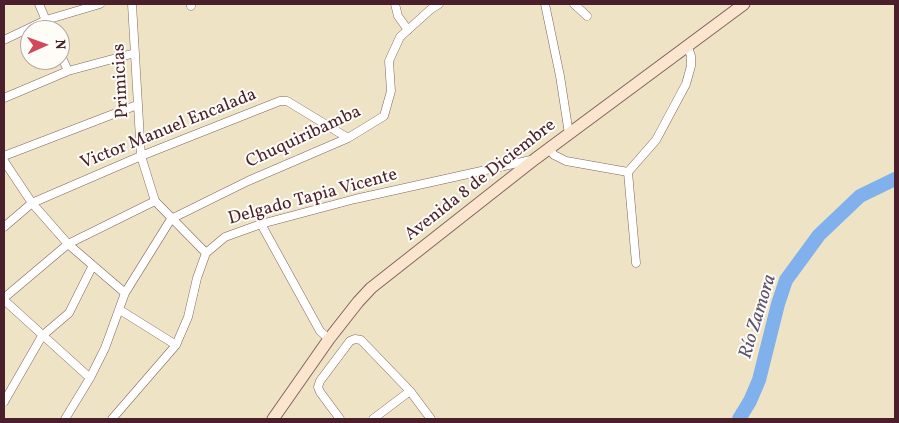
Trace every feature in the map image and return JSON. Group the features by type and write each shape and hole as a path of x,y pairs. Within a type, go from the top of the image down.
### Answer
{"main road":[{"name":"Avenida 8 de Diciembre","path":"273,419 326,344 371,288 535,159 744,4"}],"street":[{"path":"39,4 46,20 100,4"},
{"name":"Primicias","path":"132,4 141,156 155,201 206,254"},
{"path":"395,4 398,16 408,30"},
{"name":"Chuquiribamba","path":"171,219 248,181 348,138 384,116 391,91 390,61 400,37 439,4"},
{"path":"545,4 560,76 569,134"},
{"path":"574,4 587,16"},
{"path":"4,40 20,32"},
{"path":"636,263 628,172 656,140 686,84 691,66 691,56 688,47"},
{"path":"4,98 68,71 135,53"},
{"name":"Victor Manuel Encalada","path":"4,227 32,203 141,156 280,101 287,101 348,138"},
{"path":"4,156 137,105"},
{"path":"549,149 554,155 566,161 628,172"},
{"name":"Delgado Tapia Vicente","path":"112,419 176,346 188,317 197,278 206,254 225,237 261,224 355,199 535,159"},
{"path":"4,161 32,203 68,244 124,293"},
{"path":"90,378 42,336 4,299 68,244 155,201"},
{"path":"64,419 90,378 105,348 120,310 124,293 171,219"},
{"path":"261,224 336,359"},
{"path":"4,402 42,336 69,313 92,266"},
{"path":"120,310 176,346"},
{"path":"340,419 318,387 320,381 350,341 356,339 361,340 410,391 431,419"},
{"path":"373,419 410,391"}],"waterway":[{"name":"Río Zamora","path":"739,419 750,401 759,380 786,280 819,235 860,196 895,179"}]}
